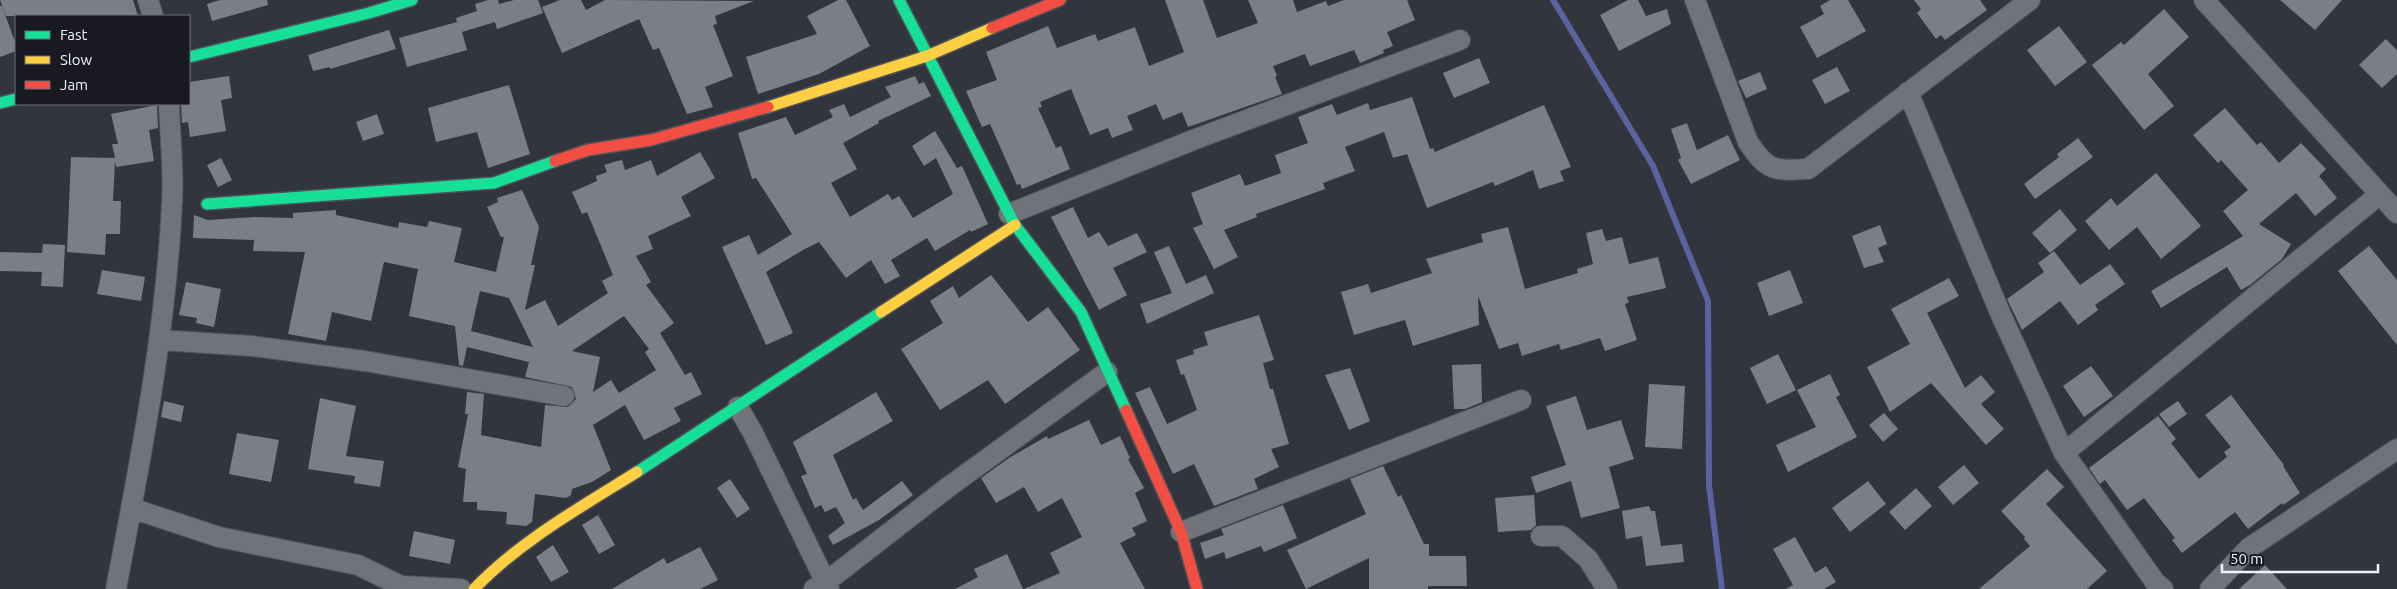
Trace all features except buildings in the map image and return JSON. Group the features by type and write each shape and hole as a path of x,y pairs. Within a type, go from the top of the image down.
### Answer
{"street":[{"path":"148,0 153,15"},
{"path":"190,57 366,7 412,0"},
{"path":"899,0 1012,220 1081,312 1106,372 1181,532 1197,589"},
{"path":"208,204 494,183 588,150 651,140 733,118 927,56 1060,0"},
{"path":"1695,0 1748,142 1761,162 1782,171 1808,169 2030,0"},
{"path":"2204,0 2397,214"},
{"path":"474,589 493,569 558,522 738,407 837,339 927,284 1012,220 1193,140 1460,40"},
{"path":"1908,92 2002,315 2064,453 2155,586"},
{"path":"0,103 15,99"},
{"path":"116,589 132,508 160,340 172,201 169,105"},
{"path":"2064,453 2380,194"},
{"path":"160,340 252,346 364,361 564,396"},
{"path":"738,407 753,433 823,587 948,488 1106,372"},
{"path":"1181,532 1522,400"},
{"path":"2210,589 2249,548 2397,449"},
{"path":"132,508 219,537 358,565 401,586 461,589"},
{"path":"1541,536 1562,536 1588,559 1606,589"}],"waterway":[{"path":"1553,0 1653,166 1708,301 1709,485 1722,589"}],"traffic: fast":[{"path":"190,57 369,13 412,0"},
{"path":"899,0 1015,225 1081,312 1126,410"},
{"path":"0,103 15,99"},
{"path":"207,204 494,183 555,161"},
{"path":"637,472 881,312"}],"traffic: slow":[{"path":"768,107 927,56 992,28"},
{"path":"881,312 1015,225"},
{"path":"474,589 511,555 531,540 637,472"}],"traffic: jam":[{"path":"992,28 1060,0"},
{"path":"555,161 588,150 651,140 768,107"},
{"path":"1126,410 1181,532 1197,589"}]}
